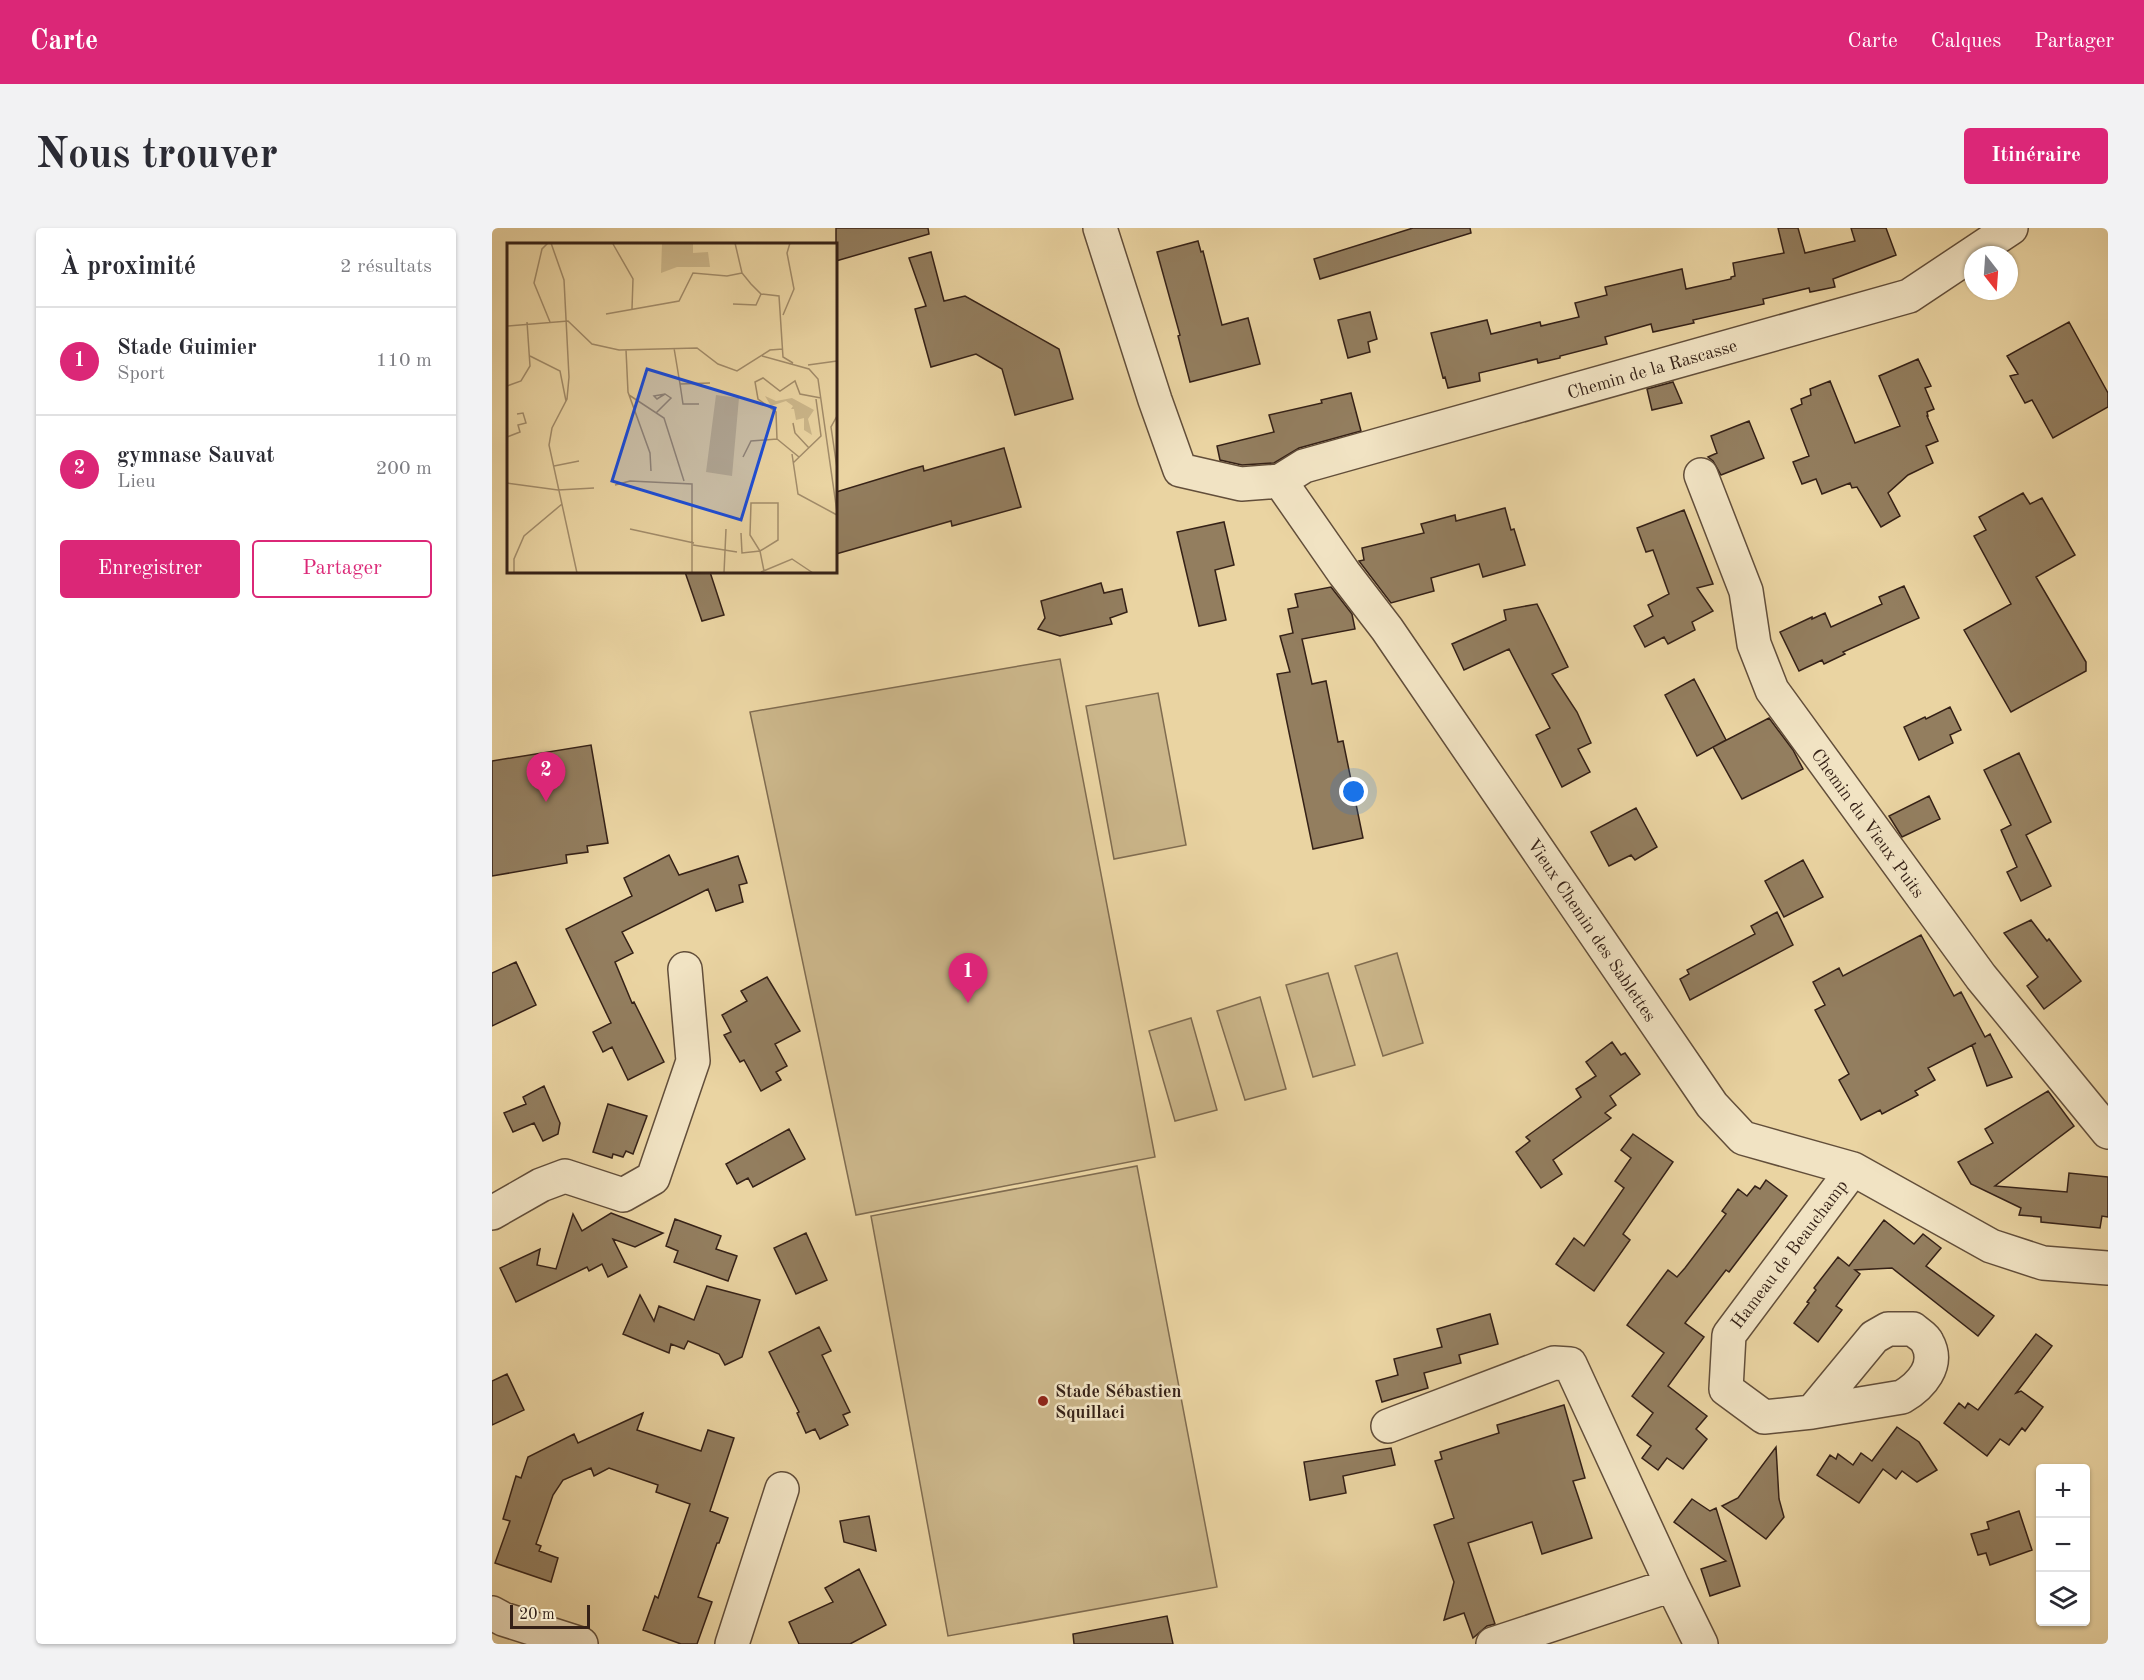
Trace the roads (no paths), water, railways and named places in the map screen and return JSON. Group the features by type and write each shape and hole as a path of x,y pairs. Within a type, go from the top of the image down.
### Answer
{"street":[{"path":"1100,228 1175,458 1241,484 1280,481"},
{"name":"Chemin de la Rascasse","path":"1280,481 1304,466 1909,296 2011,228"},
{"name":"Chemin du Vieux Puits","path":"1701,475 1746,591 1754,644 1772,690 1981,977 2108,1132"},
{"name":"Vieux Chemin des Sablettes","path":"1280,481 1393,639 1712,1105 1743,1138 1853,1169 1991,1246 2043,1263 2108,1268"},
{"path":"492,1213 541,1185 566,1176 623,1195 653,1178 693,1061 685,969"},
{"name":"Hameau de Beauchamp","path":"1812,1412 1764,1417 1726,1389 1729,1335 1853,1169"},
{"path":"1388,1426 1554,1363 1570,1364 1701,1644"},
{"path":"732,1644 782,1489"},
{"path":"1493,1644 1672,1585"},
{"path":"492,1613 503,1619 581,1644"}],"place":[{"name":"gymnase Sauvat","path":"546,802"},
{"name":"Stade Guimier","path":"968,1003"},
{"name":"Stade Sébastien Squillaci","path":"1043,1401"}]}
